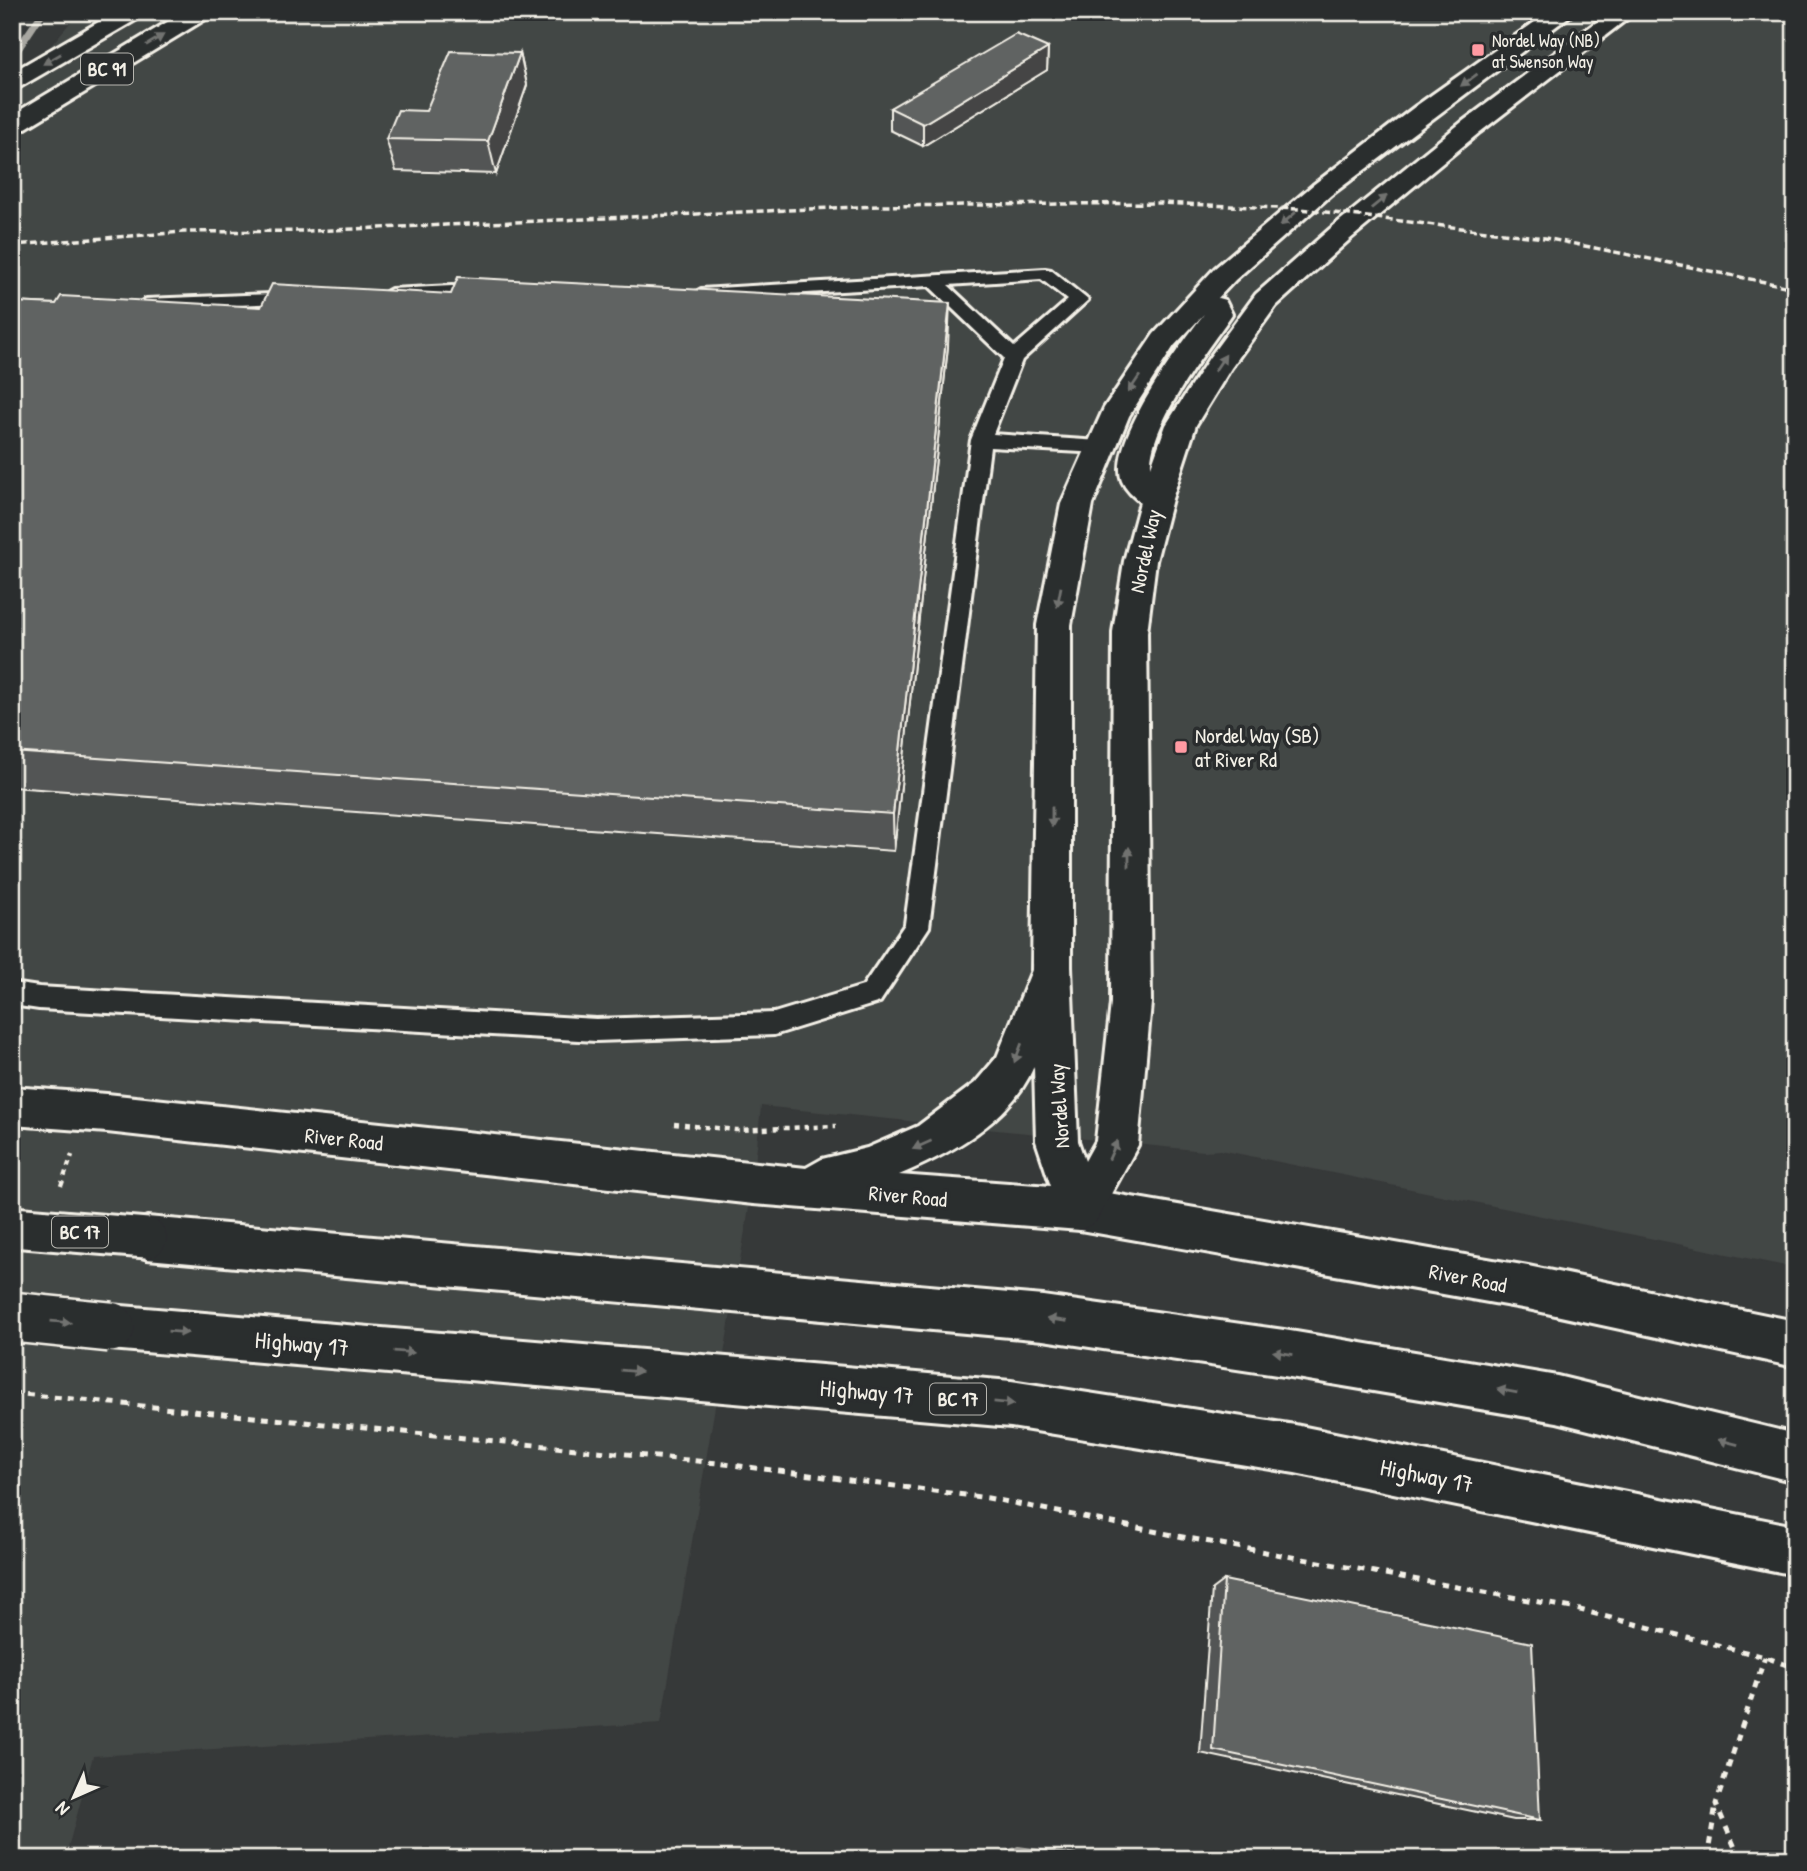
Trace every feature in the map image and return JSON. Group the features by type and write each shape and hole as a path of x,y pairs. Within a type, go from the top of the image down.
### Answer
{"main road":[{"name":"BC 91","path":"12,82 133,12"},
{"name":"BC 91","path":"12,126 201,12"},
{"name":"Nordel Way","path":"1080,1209 1057,1141 1051,967 1054,625 1077,504 1100,447 1114,415 1164,340 1209,291 1322,190 1425,111 1564,12"},
{"name":"Nordel Way","path":"1080,1209 1117,1145 1131,1003 1130,632 1140,561 1156,499 1181,425 1219,364 1266,300 1340,234 1471,127 1619,13"},
{"path":"1156,499 1138,483 1134,463 1150,419 1188,355 1218,314 1209,291"},
{"path":"793,1187 870,1167 933,1140 990,1096 1013,1068 1051,967"},
{"name":"River Road","path":"12,1106 107,1113 793,1187 1080,1209 1300,1246 1795,1343"},
{"name":"BC 17","path":"12,1227 1043,1318 1284,1353 1557,1399 1795,1458"},
{"name":"Highway 17","path":"12,1317 1011,1404 1295,1449 1795,1551"}],"lane":[{"path":"12,994 39,998 596,1030 774,1024 871,995 917,927 981,440 1014,357 1079,300 1045,274 677,295"},
{"path":"934,281 1014,357"},
{"path":"369,295 452,291 504,296"},
{"path":"134,304 314,297"},
{"path":"981,440 1100,447"}],"path":[{"path":"667,1124 736,1130 805,1129 846,1125"},
{"path":"12,1393 717,1463 988,1499 1572,1608 1765,1657 1793,1668"},
{"path":"1707,1859 1716,1804 1765,1657"},
{"path":"1716,1804 1740,1859"}],"shaded area":[{"path":"79,12 1795,12 1795,1268 1221,1150 1204,1151 761,1106 753,1184 661,1723 93,1756 65,1859 12,1859 12,92"},
{"path":"1018,1847 1108,1859 988,1859"}],"building":[{"path":"1016,34 1048,48 923,124 890,108"},
{"path":"451,51 520,53 488,141 386,139 398,110 426,111"},
{"path":"458,277 950,303 893,814 12,752 12,302 56,304 61,296 261,307 272,284 451,294"},
{"path":"1224,1580 1532,1643 1540,1820 1213,1750"}],"waterway":[{"path":"12,58 43,12"}],"railway":[{"path":"12,245 184,232 309,231 879,206 1162,203 1300,209 1545,238 1795,288"}],"place":[{"name":"Nordel Way (NB) at Swenson Way","path":"1478,50"},
{"name":"Nordel Way (SB) at River Rd","path":"1181,747"}]}
